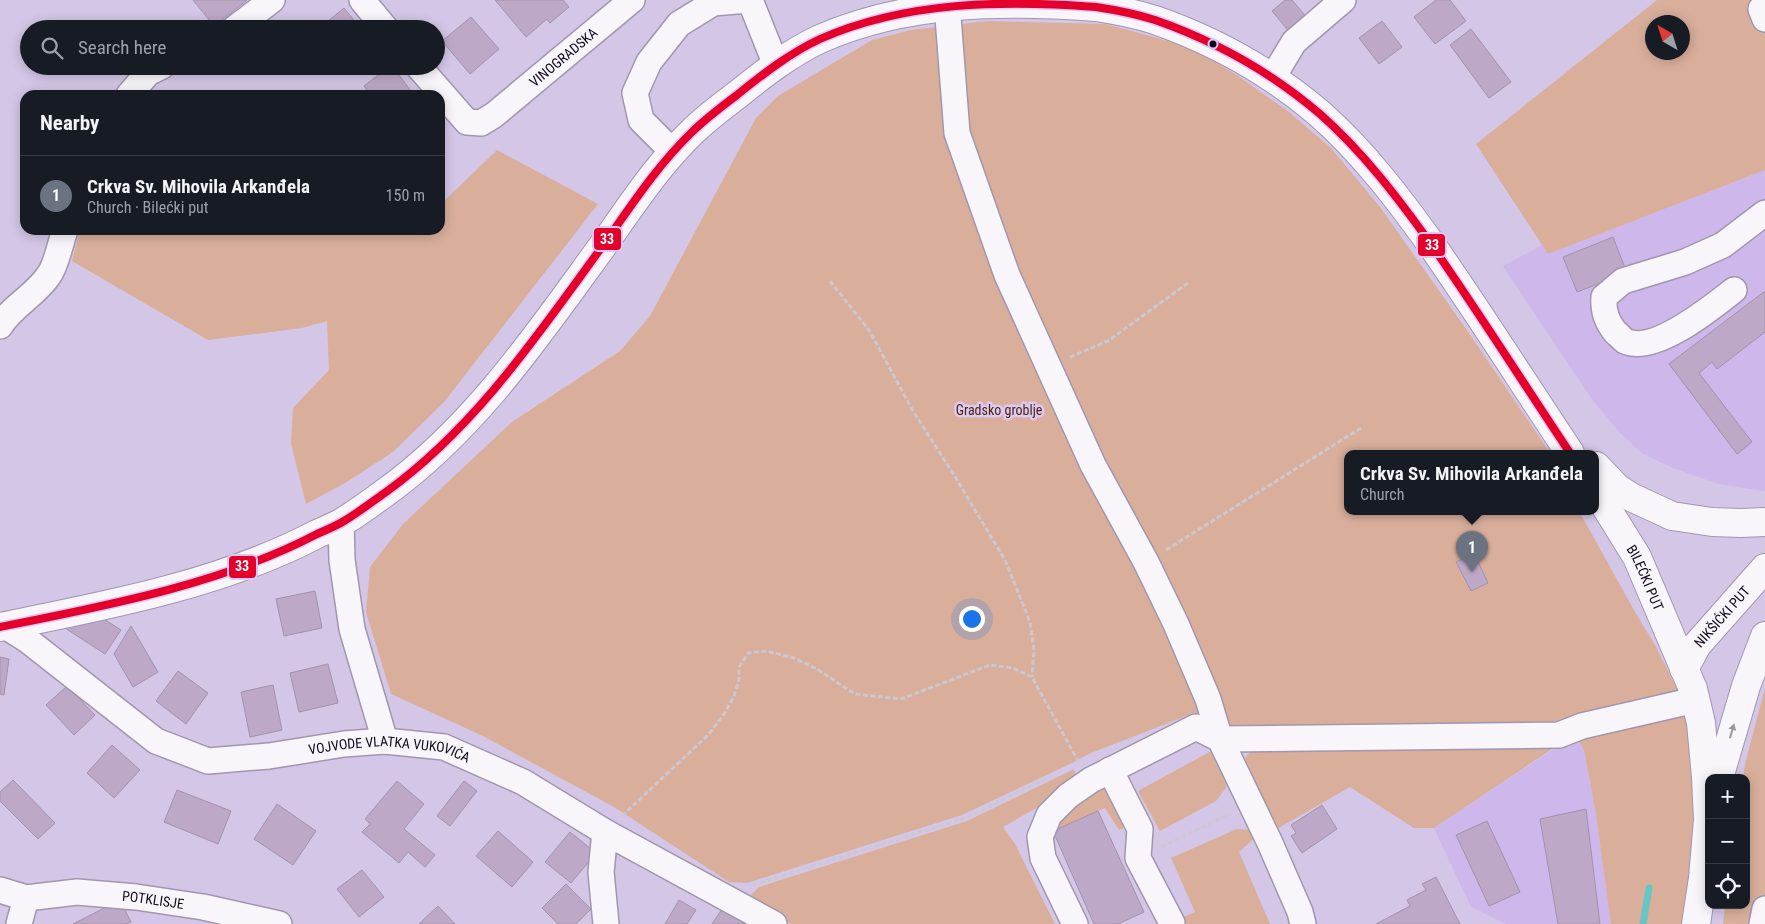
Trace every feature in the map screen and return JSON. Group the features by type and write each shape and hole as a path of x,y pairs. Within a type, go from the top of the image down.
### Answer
{"main road":[{"path":"2,627 190,583 256,562 341,523 387,491 432,455 456,431 494,389 538,333 645,187 673,152 710,116 776,65 816,40 907,5 1004,0 1056,1 1130,13 1155,20 1191,36 1273,77 1323,116 1385,183 1464,291 1568,450"},
{"path":"1552,426 1580,450"},
{"path":"1599,469 1617,488 1631,497 1672,516 1712,522 1765,522"},
{"name":"BILEĆKI PUT","path":"1599,496 1637,557 1684,669 1701,723 1706,774"},
{"name":"NIKŠIĆKI PUT","path":"1684,669 1697,646 1765,568"},
{"path":"1720,774 1746,686 1765,636"},
{"name":"BILEĆKI PUT","path":"1696,924 1705,854"}],"street":[{"path":"246,20 272,0"},
{"path":"362,0 379,20"},
{"name":"VINOGRADSKA","path":"445,97 467,122 481,123 494,115 632,0"},
{"path":"673,152 641,120 634,93 649,62 678,24 713,3 749,0 776,65"},
{"path":"1273,77 1294,42 1343,0"},
{"path":"947,4 957,133 1007,275 1092,465 1146,562 1176,624 1208,699 1220,739 1300,912 1303,924"},
{"path":"133,90 146,75"},
{"name":"VINOGRADSKA","path":"426,75 439,90"},
{"path":"1734,290 1682,327 1658,340 1642,344 1624,341 1610,325 1603,310 1604,297 1623,281 1685,262 1723,245 1765,213"},
{"path":"0,326 50,275 63,235"},
{"path":"341,523 342,560 352,629 385,740"},
{"name":"VOJVODE VLATKA VUKOVIĆA","path":"2,627 26,639 156,741 208,761 270,756 344,744 385,740 444,747 523,782 605,832 774,924"},
{"path":"1076,924 1043,858 1040,837 1049,815 1068,796 1101,775 1196,727 1220,739 1559,736 1582,726 1695,700"},
{"path":"1101,775 1140,829 1138,858 1172,923"},
{"path":"605,832 601,872 606,924"},
{"name":"POTKLISJE","path":"0,890 26,898 77,892 136,897 204,907 279,924"},
{"path":"19,924 26,898"},
{"path":"1762,924 1765,909"}],"path":[{"path":"830,281 869,330 913,411 954,475 1004,560 1030,622 1034,652 1032,677 1080,763 1101,775"},
{"path":"1048,366 1108,341 1188,283"},
{"path":"1146,562 1361,428"},
{"path":"605,832 708,735 724,714 734,696 740,667 748,653 767,651 794,658 817,669 855,694 901,699 990,665 1013,668 1032,677"},
{"path":"721,895 965,818 1053,776"},
{"path":"1158,848 1251,804"}],"shaded area":[{"path":"1765,170 1765,491 1763,491 1718,484 1673,468 1643,454 1620,433 1594,402 1503,266 1542,245 1548,254"},
{"path":"1575,735 1584,750 1595,808 1611,924 1506,924 1471,907 1434,828"}],"green space":[{"path":"1657,0 1765,0 1765,170 1548,254 1476,144"},
{"name":"Gradsko groblje","path":"987,21 1106,24 1193,48 1238,76 1289,112 1331,148 1380,207 1471,336 1548,450 1344,450 1344,515 1581,515 1655,645 1686,707 1699,803 1687,924 1611,924 1595,808 1584,750 1575,735 1242,732 1194,713 1091,753 962,815 747,883 729,882 614,807 483,736 391,694 366,612 370,567 403,524 512,422 620,351 650,316 756,118 778,96 872,40 911,30"},
{"path":"497,150 598,204 444,402 393,452 345,483 306,504 291,444 293,408 329,370 327,321 302,328 208,340 72,261 79,235 445,235 445,200"},
{"path":"1765,688 1765,896 1757,924 1723,924 1725,909 1750,909 1750,774 1744,774"},
{"path":"1558,745 1434,828 1414,828 1350,787 1275,830 1245,758 1255,746"},
{"path":"1213,750 1227,774 1226,788 1216,801 1160,831 1138,791"},
{"path":"1074,769 1076,779 1047,802 1003,827 1015,844 1055,924 791,924 761,906 751,895 759,887 967,821"},
{"path":"1102,788 1116,794 1132,824 1119,830 1105,808 1053,831 1056,819 1091,792"},
{"path":"1237,829 1254,830 1256,837 1239,852 1270,924 1168,924 1195,912 1171,858"}],"building":[{"path":"193,0 247,0 222,20 209,20"},
{"path":"495,0 563,0 569,7 550,23 547,19 526,37"},
{"path":"1285,0 1292,0 1308,19 1291,34 1272,11"},
{"path":"1436,0 1450,0 1466,21 1435,44 1414,17"},
{"path":"344,8 354,20 329,20"},
{"path":"471,17 499,49 470,74 445,45 445,39"},
{"path":"1382,21 1402,47 1379,64 1359,38"},
{"path":"1471,29 1511,82 1489,98 1450,45"},
{"path":"378,75 399,75 410,90 367,90 364,86"},
{"path":"1613,237 1627,273 1577,292 1563,257"},
{"path":"1765,291 1765,332 1717,369 1712,362 1699,373 1752,442 1737,454 1669,364"},
{"path":"1474,553 1488,583 1471,591 1456,562"},
{"path":"315,591 322,628 284,636 276,599"},
{"path":"75,615 99,616 121,630 105,654 65,628"},
{"path":"131,626 158,672 133,687 114,654"},
{"path":"0,657 9,659 4,695 0,694"},
{"path":"328,664 338,703 299,712 290,673"},
{"path":"178,671 208,693 186,724 156,701"},
{"path":"273,685 282,730 250,737 241,692"},
{"path":"67,686 95,715 74,735 46,705"},
{"path":"112,745 140,770 114,798 87,773"},
{"path":"13,780 55,823 38,839 0,801 0,792"},
{"path":"397,781 424,804 404,829 435,855 425,867 408,852 399,863 362,832 370,824 365,819"},
{"path":"464,781 477,791 450,826 437,816"},
{"path":"177,790 231,811 218,844 164,822"},
{"path":"277,804 316,831 293,865 254,839"},
{"path":"1322,805 1337,829 1302,853 1291,836 1296,833 1291,825"},
{"path":"1586,809 1600,924 1558,924 1540,819"},
{"path":"1098,811 1144,912 1118,924 1094,924 1053,831"},
{"path":"1487,821 1520,892 1489,906 1456,835"},
{"path":"498,831 533,862 512,887 476,856"},
{"path":"570,832 596,853 571,883 545,862"},
{"path":"362,870 384,897 359,917 337,889"},
{"path":"1436,877 1460,924 1376,924 1410,906 1407,900 1426,890 1422,884"},
{"path":"566,884 591,909 576,924 558,924 542,908"},
{"path":"120,900 131,922 126,924 73,924"},
{"path":"679,900 696,910 687,924 665,924"},
{"path":"438,906 455,924 419,924"},
{"path":"722,909 746,924 712,924"}],"waterway":[{"path":"1643,924 1649,888"}],"transit line":[{"name":"33","path":"0,627 121,602 203,580 242,567 280,551 350,518 419,466 477,408 530,344 656,173 707,118 777,64 820,39 853,26 886,17 956,6 991,4 1061,5 1096,7 1133,14 1177,28 1221,48 1263,72 1302,99 1351,144 1419,227 1568,450"}],"place":[{"name":"Crkva Sv. Mihovila Arkanđela","path":"1472,572"}]}
